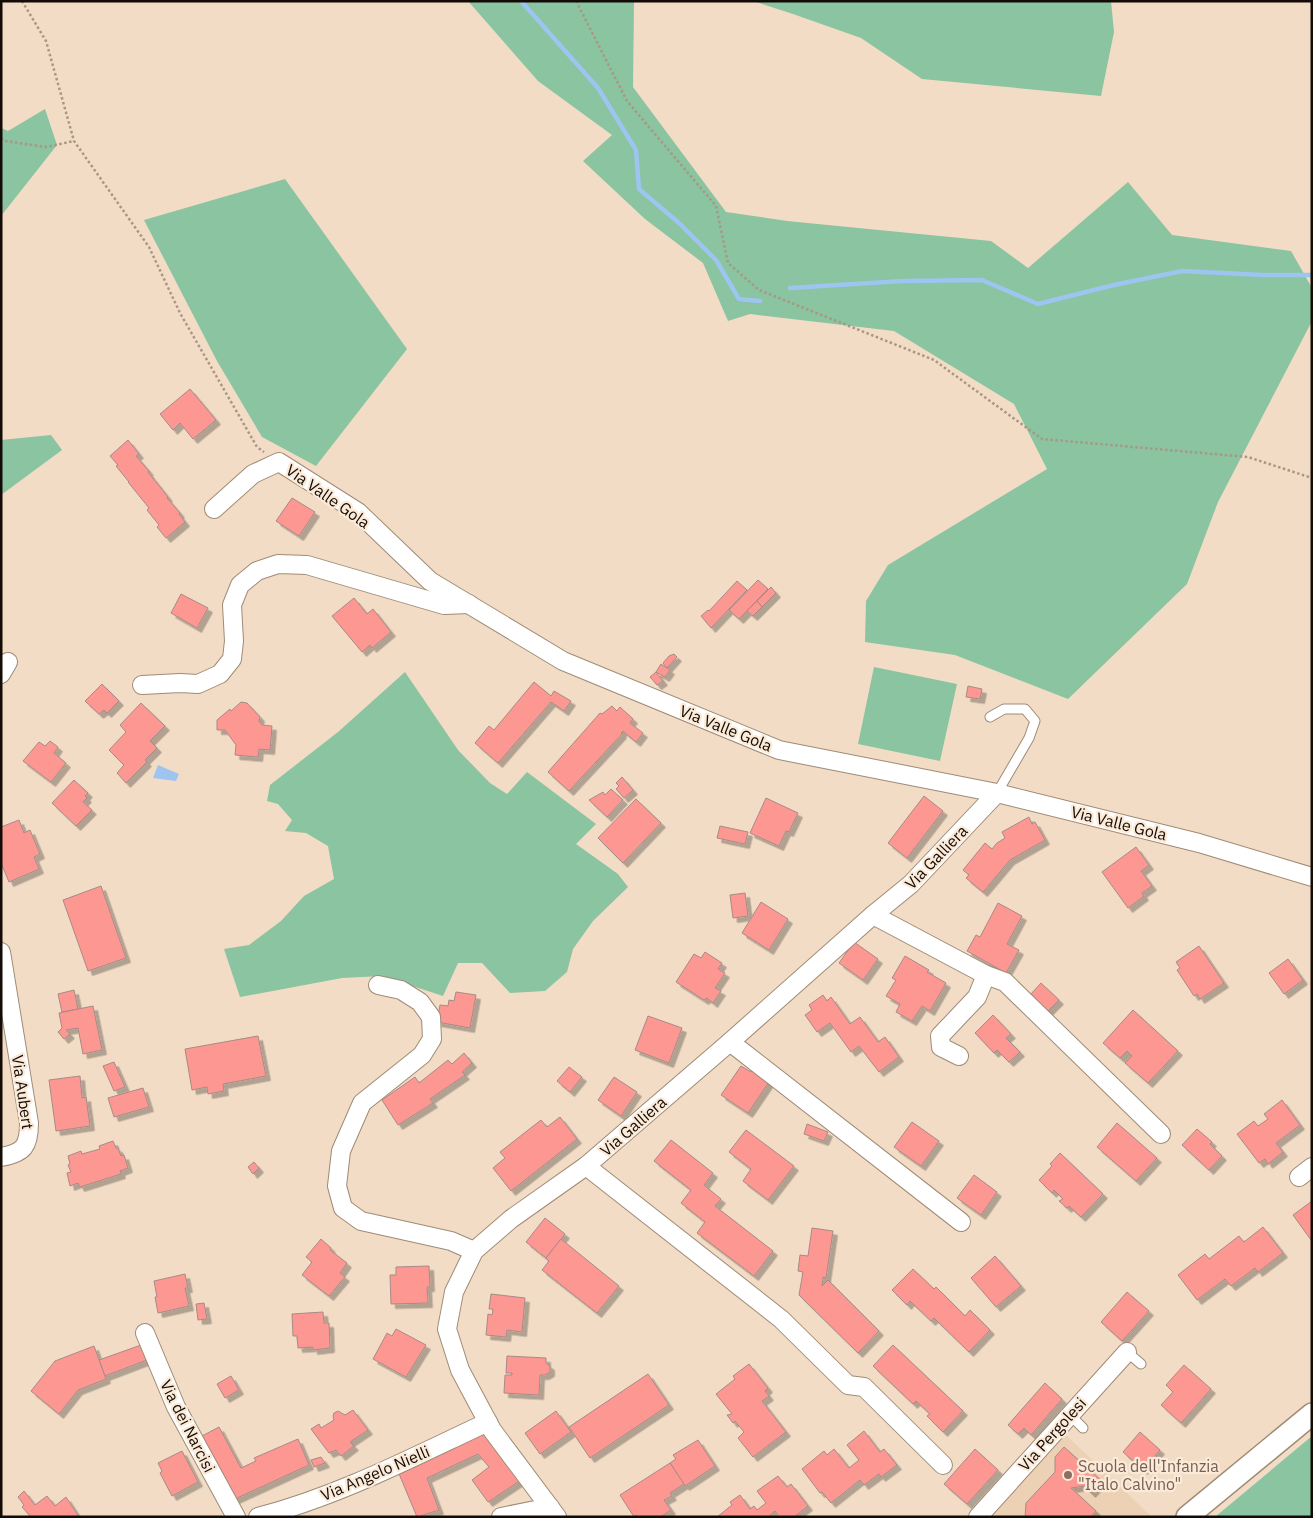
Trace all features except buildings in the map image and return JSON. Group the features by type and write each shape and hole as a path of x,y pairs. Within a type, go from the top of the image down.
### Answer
{"street":[{"name":"Via Valle Gola","path":"214,509 252,474 279,462 358,512 430,581 563,661 779,750 998,793 1199,843 1312,877"},
{"path":"142,685 198,684 220,674 232,659 234,641 232,604 240,585 257,571 278,564 307,565 444,605 469,604"},
{"name":"Via Galliera","path":"553,1512 492,1430 460,1370 447,1329 454,1292 474,1251 511,1219 586,1166 911,884 998,793"},
{"path":"873,915 986,975 1005,982 1161,1134"},
{"name":"Via Aubert","path":"1,952 29,1123 29,1137 23,1149 14,1155 1,1157"},
{"path":"959,1056 941,1048 940,1036 977,997 986,975"},
{"path":"378,985 402,990 420,1002 431,1017 432,1039 422,1055 362,1103 340,1151 337,1186 343,1208 361,1221 450,1241 474,1251"},
{"path":"730,1042 961,1222"},
{"path":"586,1166 781,1319 848,1385 864,1387 943,1464"},
{"name":"Via dei Narcisi","path":"145,1333 176,1407 236,1517"},
{"name":"Via Pergolesi","path":"978,1517 1127,1352"},
{"path":"1187,1517 1312,1414"},
{"name":"Via Angelo Nielli","path":"260,1517 286,1510 352,1486 488,1422"},
{"name":"Via Galliera","path":"501,1517 553,1512"}],"lane":[{"path":"990,717 1004,709 1024,709 1035,721 1029,738 998,793"},
{"path":"1127,1352 1140,1364"},
{"path":"1070,1416 1084,1428"}],"path":[{"path":"22,1 46,41 74,141 149,247 180,313 257,447 279,462"},
{"path":"576,1 627,101 716,206 728,263 759,290 934,360 1042,439 1248,457 1312,478"},
{"path":"1,138 5,141 46,147 74,141"}],"shaded area":[{"name":"Scuola dell'Infanzia \"Italo Calvino\"","path":"1065,1434 1152,1517 990,1517"}],"green space":[{"path":"468,1 634,1 633,87 726,212 787,221 991,241 1028,268 1128,182 1172,235 1291,251 1312,288 1312,321 1218,502 1187,584 1068,699 955,655 865,642 866,601 888,565 1047,469 1014,404 894,331 750,314 728,321 703,263 645,219 583,161 612,135 538,81"},
{"path":"753,1 1111,1 1114,32 1101,96 922,79 861,38"},
{"path":"45,109 57,145 1,216 1,128 8,131"},
{"path":"285,179 407,349 316,466 262,437 217,361 144,220"},
{"path":"51,435 62,450 1,495 1,440"},
{"path":"874,667 957,684 940,761 858,744"},
{"path":"405,672 458,750 490,783 507,794 527,772 596,824 576,844 618,874 628,887 593,921 573,949 567,972 545,991 510,993 482,963 458,963 443,996 382,976 342,978 240,997 224,949 249,945 281,921 304,896 334,879 328,846 306,833 285,831 292,820 278,804 267,801 270,785 338,732"},
{"path":"1312,1436 1312,1517 1215,1517"}],"water":[{"path":"158,765 179,774 176,781 153,778"}],"waterway":[{"path":"521,1 598,88 636,150 639,189 679,223 716,260 739,299 760,301"},
{"path":"790,288 902,281 982,280 1038,304 1114,285 1182,271 1263,275 1312,275"}],"place":[{"name":"Scuola dell'Infanzia \"Italo Calvino\"","path":"1068,1475"}]}
